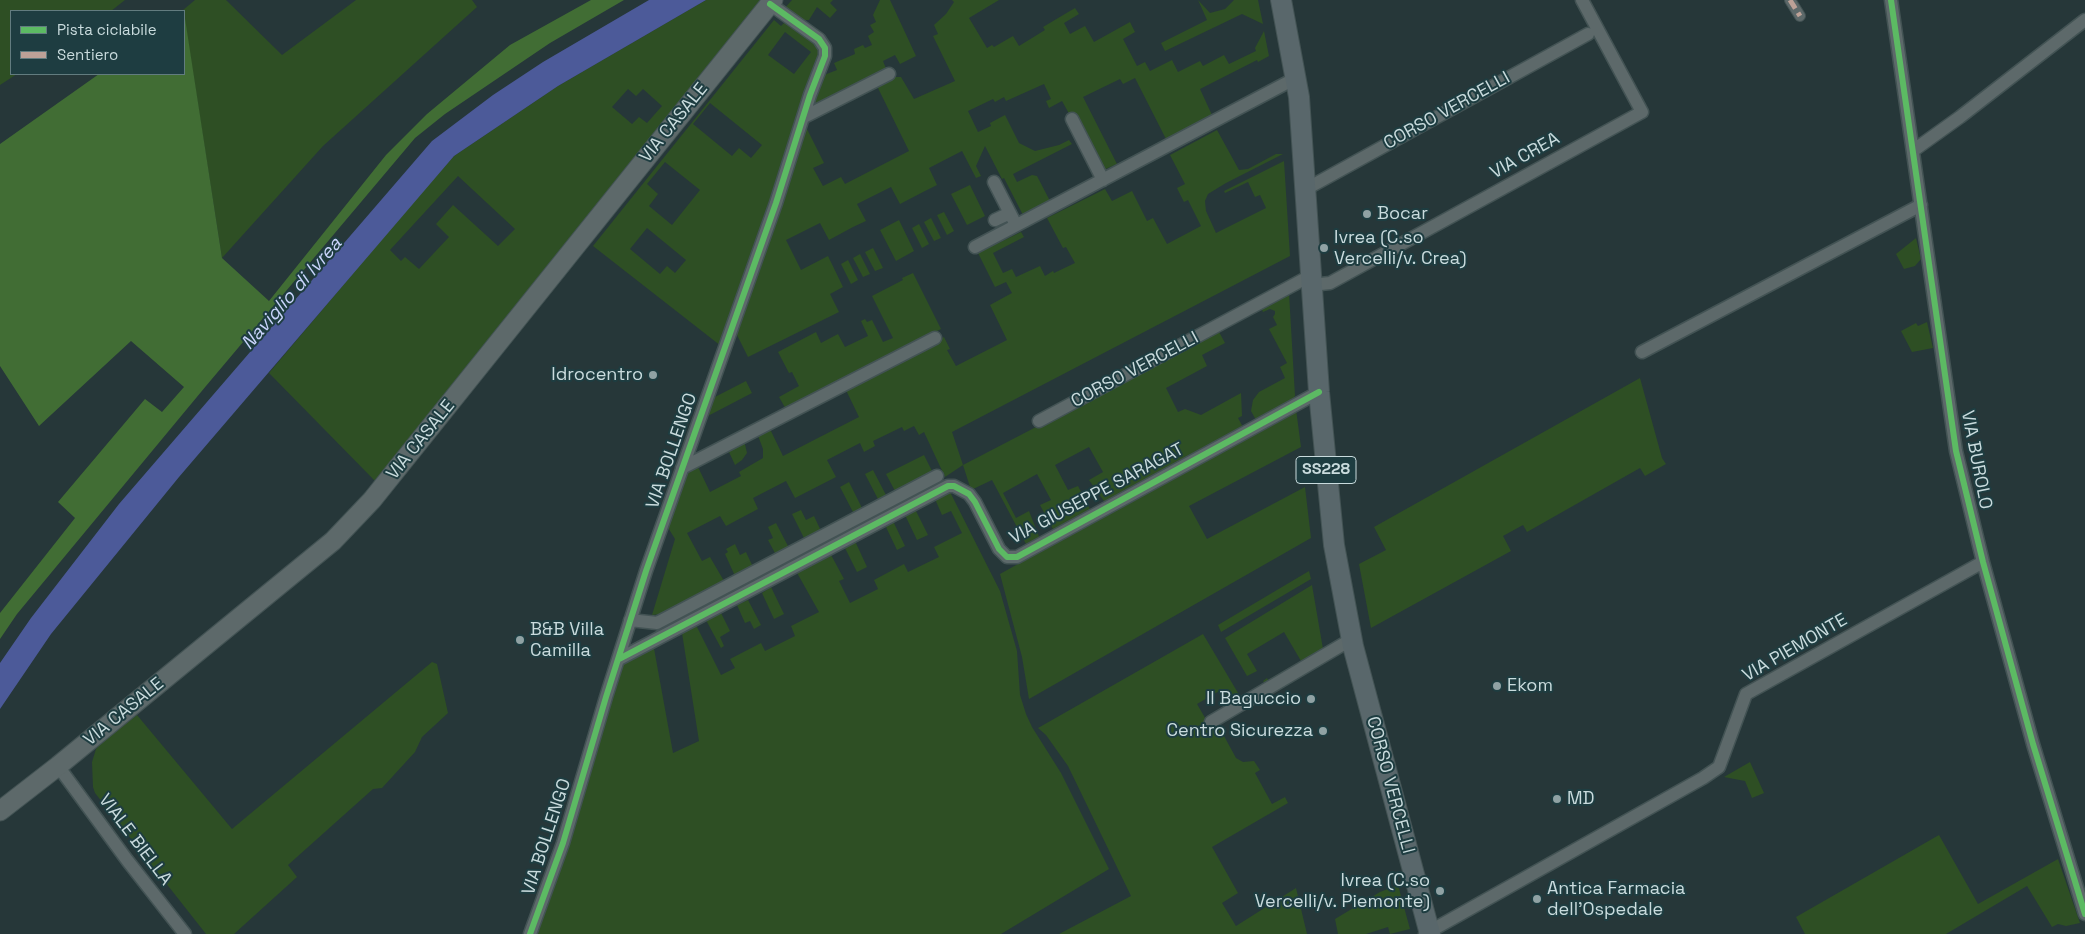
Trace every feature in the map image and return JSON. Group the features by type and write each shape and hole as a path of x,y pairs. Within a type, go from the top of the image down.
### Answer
{"main road":[{"name":"CORSO VERCELLI","path":"1281,0 1296,78 1306,189 1310,281 1319,392 1334,545 1352,639 1428,933"},
{"name":"VIA CASALE","path":"0,811 58,766 334,540 372,500 771,2"}],"street":[{"name":"VIA CREA","path":"1310,281 1330,283 1642,112 1582,0"},
{"path":"1790,0 1800,16"},
{"name":"VIA BUROLO","path":"1891,0 1956,451 1983,562 2033,744 2085,914"},
{"name":"VIA BOLLENGO","path":"530,934 563,843 630,620 773,212 825,56 825,48 819,39 771,2"},
{"path":"1914,150 1960,117 2085,20"},
{"name":"CORSO VERCELLI","path":"1306,189 1588,34"},
{"path":"804,117 866,91 889,74"},
{"path":"975,247 1296,78"},
{"path":"1072,119 1103,180"},
{"path":"994,182 1016,225"},
{"path":"1642,352 1921,205"},
{"path":"996,220 1010,213"},
{"name":"CORSO VERCELLI","path":"1039,421 1310,281"},
{"path":"682,468 935,338"},
{"name":"VIA GIUSEPPE SARAGAT","path":"619,659 948,486 954,486 969,494 1000,549 1007,557 1017,557 1319,392"},
{"path":"630,620 658,623 937,476"},
{"name":"VIA PIEMONTE","path":"1428,933 1703,778 1719,767 1746,694 1983,562"},
{"path":"1212,722 1352,639"},
{"name":"VIALE BIELLA","path":"58,766 127,860 185,934"}],"green space":[{"path":"0,0 125,0 112,10 10,10 10,75 15,75 0,85"},
{"path":"195,0 226,0 282,55 356,0 472,0 477,7 323,146 222,258 185,23 185,10 183,10"},
{"path":"591,0 624,0 550,43 445,114 415,138 17,614 0,639 0,613 75,518 58,502 145,399 162,412 184,387 131,341 39,426 0,366 0,144 98,75 185,75 185,18 222,258 269,301 386,155 427,114 510,45"},
{"path":"706,0 763,0 375,481 269,373 454,156 558,86","holes":["628,89 636,96 643,89 662,106 647,123 639,117 632,124 612,107","458,176 515,229 498,246 453,205 436,224 449,237 419,269 405,257 401,261 390,250"]},
{"path":"792,0 833,0 830,3 837,10 830,18 817,7 809,20 801,20 783,10"},
{"path":"880,0 890,0 916,56 900,64 895,55 883,61 887,71 811,109 824,75 837,70 834,63 855,54 854,49 863,45 865,48 872,45 868,36 874,32 870,25 876,22 873,15"},
{"path":"952,0 999,0 969,18 987,48 992,45 994,47 1013,36 1019,46 1045,30 1043,27 1075,8 1079,14 1064,23 1070,34 1085,26 1094,42 1130,22 1135,32 1123,39 1137,66 1145,62 1150,71 1172,60 1178,72 1200,61 1203,66 1224,55 1229,64 1256,51 1255,48 1264,31 1269,56 1258,62 1257,60 1200,89 1212,115 1166,139 1135,78 1123,84 1120,79 1083,97 1117,164 1101,171 1062,101 1049,108 1046,101 1051,99 1044,84 1006,101 1004,97 995,102 993,99 968,111 978,132 991,126 990,123 1005,115 1019,143 1035,151 1059,145 1069,140 1072,144 1013,174 1017,182 1032,175 1037,176 1050,201 1023,215 985,146 976,166 981,176 976,178 962,151 929,168 937,185 900,204 891,187 857,204 866,221 829,240 820,223 786,240 801,270 828,256 843,287 830,294 839,312 748,357 736,333 806,127 824,163 813,168 823,186 841,177 845,184 909,151 877,86 895,77 901,77 914,99 955,81 933,36 938,34 934,25 946,14 954,2"},
{"path":"1198,0 1210,13 1225,9 1234,0 1258,0 1263,24 1242,14 1165,51 1161,43 1207,20"},
{"path":"774,20 781,26 785,22 818,47 821,55 721,346 593,246","holes":["785,32 811,52 794,74 768,55","710,103 762,145 751,158 739,148 732,156 693,124","665,162 700,190 672,225 649,206 658,194 647,184","647,228 686,260 675,273 667,266 660,274 630,249"]},
{"path":"1217,130 1239,170 1248,169 1276,154 1283,154 1226,183 1208,194 1205,201 1206,211 1216,233 1266,208 1260,195 1255,197 1248,182 1225,193 1224,191 1284,161 1290,256 952,432 963,465 945,477 924,432 919,435 914,426 904,431 902,427 873,441 875,446 864,452 860,443 827,460 836,477 795,498 786,481 753,498 758,509 726,526 720,516 687,533 702,561 710,557 724,581 661,614 652,615 675,539 667,526 684,471 744,440 747,453 735,465 729,452 698,467 710,492 741,476 739,472 763,458 763,449 757,433 769,427 783,456 859,417 845,388 936,341 944,337 950,349 947,350 956,366 1007,340 990,305 1012,293 1006,282 995,287 978,253 1021,232 1024,237 993,253 1003,273 1012,269 1016,277 1040,266 1045,276 1075,263 1066,247 1063,248 1047,218 1105,189 1112,201 1132,191 1147,221 1153,218 1167,244 1201,226 1188,200 1184,202 1177,188 1185,184 1170,155"},
{"path":"970,185 985,216 967,225 951,194"},
{"path":"944,212 954,231 947,235 937,215"},
{"path":"931,218 941,238 934,241 924,222"},
{"path":"899,220 914,251 896,261 880,230"},
{"path":"919,224 929,244 922,248 912,228"},
{"path":"1916,238 1921,259 1915,266 1904,269 1896,254"},
{"path":"873,248 883,268 875,271 865,252"},
{"path":"860,254 870,274 863,277 853,258"},
{"path":"848,260 858,280 851,284 841,264"},
{"path":"913,273 941,329 810,396 787,411 779,397 799,386 792,372 789,373 778,352 816,332 821,343 838,334 845,347 868,336 861,321 865,319 867,322 872,320 883,342 893,338 872,296"},
{"path":"1289,293 1295,396 1293,399 1256,420 1251,411 1253,400 1259,392 1285,378 1280,367 1287,363 1269,329 1277,325 1273,317 1275,311 1270,309 1263,312 1261,308"},
{"path":"1927,322 1933,348 1912,352 1901,331 1916,323 1918,326"},
{"path":"1218,330 1225,343 1202,355 1207,366 1166,388 1178,412 1185,409 1201,415 1241,393 1242,416 1238,418 1243,427 1106,504 1089,480 1103,472 1089,447 1055,465 1068,490 1078,486 1091,511 1054,531 1040,505 1051,500 1037,474 1003,493 1016,518 1029,511 1040,539 1027,546 992,480 971,490 963,465 1211,336"},
{"path":"1640,378 1662,458 1666,464 1645,476 1640,468 1527,532 1523,525 1503,536 1511,551 1371,628 1359,564 1386,550 1374,527"},
{"path":"746,381 752,393 704,418 711,399"},
{"path":"1296,409 1301,447 1189,506 1207,539 1305,487 1311,538 1029,699 1022,657 1000,574"},
{"path":"924,455 932,471 895,491 886,474"},
{"path":"873,470 887,497 879,501 865,474"},
{"path":"849,482 863,510 854,514 840,487"},
{"path":"950,492 1000,591 1017,651 1020,695 1026,714 1061,773 1109,869 1001,934 535,934 623,661 653,643 673,753 699,741 682,633 696,625 721,675 735,668 730,659 761,643 765,651 795,636 791,626 819,612 796,571 830,553 844,579 839,581 850,603 878,589 874,580 904,564 908,572 939,557 934,547 962,533 951,511 942,515 935,499"},
{"path":"915,509 928,535 917,540 905,515"},
{"path":"801,510 806,520 814,516 821,531 805,540 792,514"},
{"path":"893,521 905,546 897,550 885,525"},
{"path":"776,523 789,548 776,555 768,540 773,538 768,527"},
{"path":"855,541 867,567 857,572 844,546"},
{"path":"735,544 740,555 746,552 753,567 735,576 725,554 728,552 726,549"},
{"path":"1309,571 1311,579 1221,632 1218,625"},
{"path":"1312,585 1323,649 1265,684 1263,681 1267,678 1268,680 1301,661 1284,632 1247,654 1257,671 1247,676 1225,638"},
{"path":"771,587 784,614 774,619 762,593"},
{"path":"748,600 761,625 754,629 750,621 745,623 737,605"},
{"path":"721,613 730,631 720,637 724,646 721,648 706,620"},
{"path":"1203,634 1241,698 1230,705 1221,690 1197,704 1211,728 1218,725 1236,758 1243,762 1254,761 1260,770 1255,773 1272,804 1285,797 1288,803 1212,847 1238,893 1222,903 1236,926 1296,888 1307,934 1059,934 1131,896 1068,766 1046,735 1038,728"},
{"path":"432,662 437,664 448,713 422,737 415,752 382,788 373,789 288,865 297,877 234,934 206,934 95,793 92,762 96,749 137,715 232,829"},
{"path":"1750,762 1764,793 1752,798 1745,781 1724,777"},
{"path":"1939,835 1978,904 2058,859 2080,923 2066,926 2058,924 2052,927 2027,886 1946,934 1805,934 1796,917"},
{"path":"1398,885 1410,929 1390,934 1388,927 1366,934 1338,934 1335,919 1380,892"}],"water":[{"path":"649,0 706,0 558,86 454,156 179,477 51,634 0,709 0,663 31,618 119,504 432,141 493,95 543,62"}],"marked path":[{"path":"1790,0 1800,16"}],"cycle path":[{"path":"1891,0 1956,451 1983,562 2033,744 2085,914"},
{"path":"530,934 563,843 646,571 776,203 810,95 825,56 825,48 819,39 770,4"},
{"path":"619,659 948,486 954,486 969,494 999,549 1007,557 1017,557 1319,392"}],"place":[{"name":"Bocar","path":"1367,214"},
{"name":"Ivrea (C.so Vercelli/v. Crea)","path":"1324,248"},
{"name":"Idrocentro","path":"653,375"},
{"name":"B&B Villa Camilla","path":"520,640"},
{"name":"Ekom","path":"1497,686"},
{"name":"Il Baguccio","path":"1311,699"},
{"name":"Centro Sicurezza","path":"1323,731"},
{"name":"MD","path":"1557,799"},
{"name":"Ivrea (C.so Vercelli/v. Piemonte)","path":"1440,891"},
{"name":"Antica Farmacia dell'Ospedale","path":"1537,899"}],"water label":[{"name":"Naviglio di Ivrea","path":"292,294"}]}
